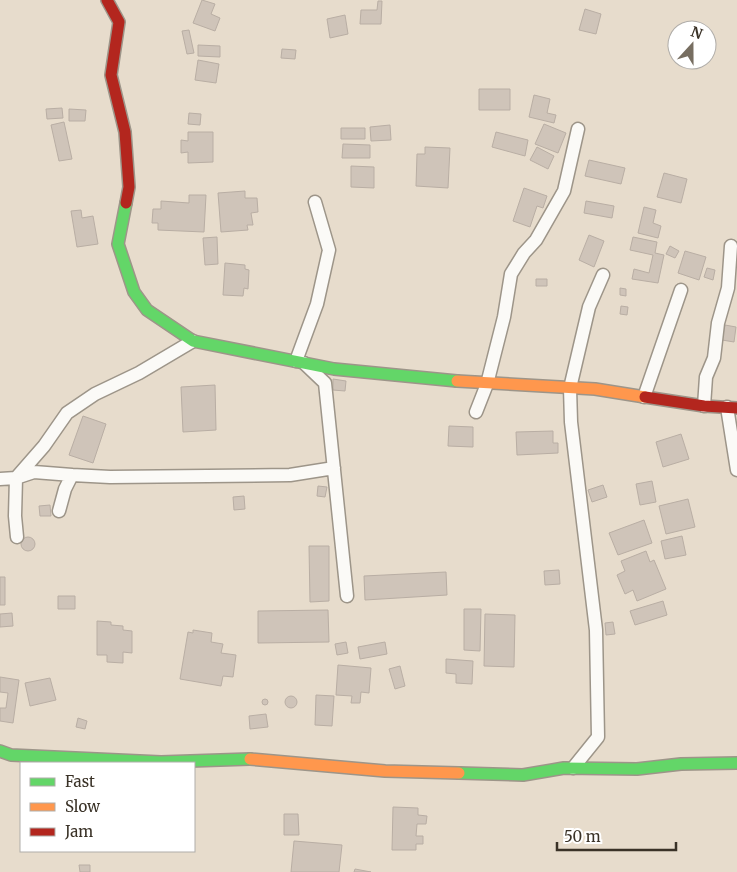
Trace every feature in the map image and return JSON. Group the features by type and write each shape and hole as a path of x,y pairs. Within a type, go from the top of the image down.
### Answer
{"street":[{"path":"107,0 119,22 111,75 125,132 129,187 118,244 134,292 147,310 193,341 334,369 488,384 595,389 704,406 732,407 737,470"},
{"path":"476,412 488,384 504,317 511,274 524,253 536,240 564,192 578,129"},
{"path":"300,362 317,304 329,250 316,202"},
{"path":"704,406 706,377 714,358 718,323 728,288 731,246"},
{"path":"573,768 598,737 596,630 573,441 570,388 589,306 603,275"},
{"path":"644,397 681,290"},
{"path":"17,537 15,516 16,478 44,446 67,413 95,394 139,373 193,341"},
{"path":"300,362 325,383 347,596"},
{"path":"0,479 16,478 34,472 110,477 290,475 334,468"},
{"path":"59,511 72,475"},
{"path":"0,751 11,755 161,762 251,759 386,771 523,775 573,768 638,769 668,764 737,763"}],"building":[{"path":"202,0 215,4 211,14 220,18 215,31 193,23"},
{"path":"378,1 382,1 381,24 360,24 361,10 377,10"},
{"path":"585,9 601,14 596,34 579,30"},
{"path":"345,15 348,34 330,38 327,19"},
{"path":"189,30 194,53 187,54 182,31"},
{"path":"198,45 220,46 220,57 198,56"},
{"path":"282,49 296,50 295,59 281,58"},
{"path":"198,60 219,64 216,83 195,80"},
{"path":"479,89 510,89 510,110 479,110"},
{"path":"534,95 550,99 547,113 556,115 554,123 529,117"},
{"path":"62,108 63,118 47,119 46,109"},
{"path":"69,109 86,110 85,121 69,121"},
{"path":"189,113 201,114 200,125 188,124"},
{"path":"64,122 72,159 59,161 51,125"},
{"path":"544,124 566,133 558,153 535,144"},
{"path":"390,125 391,140 371,141 370,127"},
{"path":"341,128 365,128 365,139 341,139"},
{"path":"188,132 213,132 213,162 188,163 188,152 181,153 181,140 188,141"},
{"path":"496,132 528,140 525,156 492,147"},
{"path":"343,144 370,145 370,158 342,158"},
{"path":"425,147 450,148 448,188 416,186 417,154 425,154"},
{"path":"537,147 554,156 548,169 530,160"},
{"path":"589,160 625,168 621,184 585,176"},
{"path":"351,166 374,167 374,188 351,187"},
{"path":"664,173 687,179 681,203 657,197"},
{"path":"524,188 547,196 543,208 537,206 530,227 513,221"},
{"path":"245,191 245,198 257,198 258,212 251,213 253,225 247,225 248,230 221,232 218,193"},
{"path":"189,195 206,195 204,232 158,230 158,223 152,223 153,209 161,209 161,201 189,203"},
{"path":"586,201 614,206 612,218 584,213"},
{"path":"644,207 656,210 653,223 661,226 658,238 638,233"},
{"path":"81,210 82,218 93,216 98,244 77,247 71,211"},
{"path":"589,235 604,241 594,267 579,260"},
{"path":"217,237 218,264 205,265 203,238"},
{"path":"633,237 657,242 655,253 664,255 658,283 632,279 634,269 649,273 653,255 630,250"},
{"path":"670,246 679,251 675,258 666,254"},
{"path":"685,251 706,257 699,280 678,273"},
{"path":"225,263 245,265 245,269 249,270 248,289 244,288 243,296 223,295"},
{"path":"707,268 715,270 713,280 704,277"},
{"path":"536,279 547,279 547,286 536,286"},
{"path":"620,288 626,289 626,296 620,295"},
{"path":"621,306 628,307 627,315 620,314"},
{"path":"725,325 736,327 734,342 722,340"},
{"path":"333,379 346,381 345,391 333,390"},
{"path":"215,385 216,430 183,432 181,387"},
{"path":"83,416 106,424 93,463 69,455"},
{"path":"449,426 473,427 473,447 448,446"},
{"path":"553,431 553,443 558,443 558,453 517,455 516,432"},
{"path":"681,434 689,459 663,467 656,442"},
{"path":"652,481 656,502 640,505 636,484"},
{"path":"603,485 607,497 592,502 588,490"},
{"path":"318,486 327,487 325,497 317,496"},
{"path":"244,496 245,509 234,510 233,497"},
{"path":"688,499 695,527 666,534 659,506"},
{"path":"50,505 51,516 40,516 39,506"},
{"path":"644,520 652,543 618,555 609,533"},
{"path":"682,536 686,555 665,559 661,541"},
{"path":"25,537 31,537 35,544 31,551 25,551 21,547 21,541"},
{"path":"309,546 329,546 329,601 310,602"},
{"path":"646,551 650,562 654,560 666,589 637,601 633,590 625,594 617,575 625,571 621,561"},
{"path":"559,570 560,584 545,585 544,571"},
{"path":"446,572 447,595 365,600 364,576"},
{"path":"0,577 5,577 5,605 0,605"},
{"path":"58,596 75,596 75,609 58,609"},
{"path":"663,601 667,615 635,625 630,611"},
{"path":"464,609 481,609 480,651 464,650"},
{"path":"328,610 329,642 258,643 258,611"},
{"path":"12,613 13,626 0,627 0,614"},
{"path":"485,614 515,615 514,667 484,666"},
{"path":"97,621 111,622 111,625 123,626 123,630 132,631 132,653 123,652 123,663 107,662 107,655 97,655"},
{"path":"613,622 615,634 606,635 605,623"},
{"path":"193,630 212,633 211,642 223,644 221,653 236,655 233,677 223,676 221,686 180,679 188,632 193,633"},
{"path":"346,642 348,653 337,655 335,644"},
{"path":"385,642 387,654 360,659 358,647"},
{"path":"446,659 473,661 472,684 456,683 456,674 446,673"},
{"path":"338,665 371,668 369,693 361,692 360,703 351,703 352,696 336,695"},
{"path":"400,666 405,686 395,689 389,669"},
{"path":"0,677 19,680 13,723 0,721 0,708 6,708 8,693 0,692"},
{"path":"50,678 56,700 30,706 25,683"},
{"path":"316,695 334,696 332,726 315,725"},
{"path":"289,696 293,696 297,702 293,708 289,708 285,704 285,700"},
{"path":"265,699 268,702 265,705 262,702"},
{"path":"266,714 268,727 250,729 249,716"},
{"path":"78,718 87,721 85,729 76,727"},
{"path":"393,807 418,808 418,815 427,816 426,824 417,824 416,836 423,836 423,844 416,844 416,850 392,850"},
{"path":"284,814 298,814 299,835 284,835"},
{"path":"294,841 342,845 339,872 291,872"},
{"path":"79,865 90,865 90,872 80,872"},
{"path":"355,869 371,872 354,872"}],"traffic: fast":[{"path":"126,203 118,244 134,292 147,310 193,341 334,369 457,381"},
{"path":"0,751 11,755 161,762 250,759"},
{"path":"459,773 523,775 564,768 637,769 681,764 737,763"}],"traffic: slow":[{"path":"457,381 595,389 645,397"},
{"path":"250,759 385,771 459,773"}],"traffic: jam":[{"path":"107,0 119,22 111,75 125,132 129,187 126,203"},
{"path":"645,397 704,406 737,408"}]}
